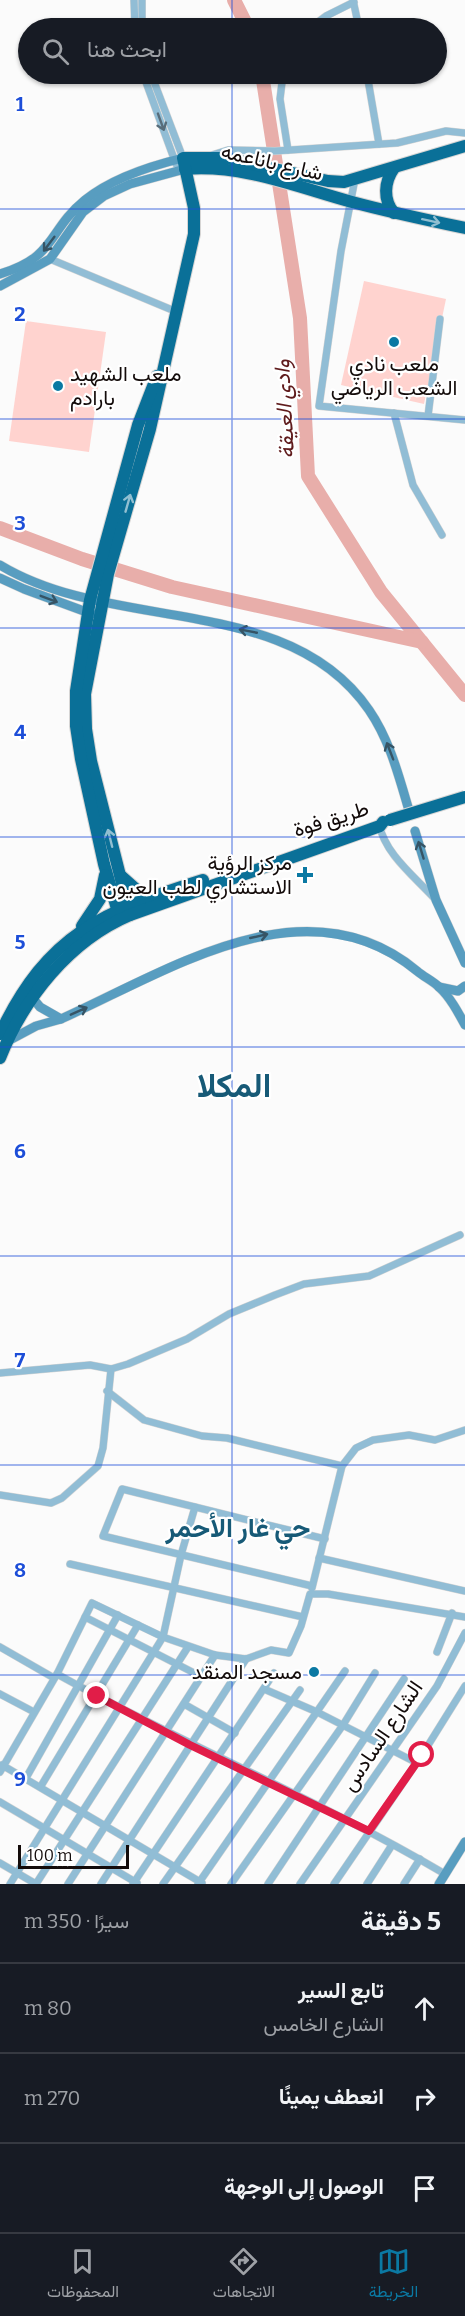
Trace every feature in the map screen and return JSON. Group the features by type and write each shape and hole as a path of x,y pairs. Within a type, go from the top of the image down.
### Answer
{"highway":[{"path":"439,154 465,135"},
{"name":"شارع باناعمه","path":"315,185 356,180 465,146"},
{"name":"شارع باناعمه","path":"180,165 208,157 315,185 351,202 465,228"},
{"name":"شارع باناعمه","path":"180,165 242,166"},
{"path":"76,933 100,899 105,882 104,864 76,726 76,691 107,557 150,429 195,221 180,165"},
{"path":"394,168 388,179 386,195 388,205 394,213"},
{"path":"93,615 85,694 86,729 117,867 123,912"},
{"path":"383,823 465,797"},
{"name":"طريق فوة","path":"0,1058 3,1038 44,964 76,933 161,893 383,823"},
{"name":"طريق فوة","path":"29,994 66,957 123,912 383,823"},
{"path":"104,864 123,912"},
{"path":"117,867 132,888 146,893 161,893"}],"main road":[{"name":"شارع باناعمه","path":"0,286 50,259 83,212 104,196 180,165"},
{"name":"شارع باناعمه","path":"0,274 36,258 75,210 93,194 131,175 180,165"},
{"path":"0,565 46,586 96,601 269,636 315,657 354,690 369,710 392,755 408,807"},
{"path":"0,578 93,615"},
{"path":"415,831 436,900 465,963"},
{"path":"3,1038 61,1019 223,945 266,934 312,930 362,939 406,961 439,987 465,1025"},
{"path":"439,987 458,991 465,986"},
{"path":"458,1012 456,1001 465,993"},
{"path":"29,994 40,1007 61,1019"},
{"path":"439,1884 465,1842"}],"street":[{"path":"134,0 135,18"},
{"path":"142,0 142,18"},
{"path":"326,18 354,1 357,18"},
{"path":"148,84 157,100"},
{"path":"153,84 180,165"},
{"path":"282,84 280,99 288,150"},
{"path":"369,84 379,144"},
{"path":"208,157 228,150 288,150 412,141 446,131 465,135"},
{"path":"356,180 341,251 319,406 465,420"},
{"path":"50,259 177,312"},
{"path":"429,416 440,319"},
{"path":"394,412 409,475 442,535"},
{"path":"383,823 382,837 389,848 436,900"},
{"path":"0,1373 90,1365 111,1368 187,1339 229,1314 275,1295 304,1284 369,1276 460,1235"},
{"path":"0,1495 51,1503 62,1498 98,1466 103,1448 111,1368"},
{"path":"107,1391 144,1420 202,1436 227,1438 342,1466"},
{"path":"345,1671 267,1781 200,1883 41,1786 1,1767 56,1676 92,1603 188,1647 215,1655 246,1659 271,1650 289,1653 311,1590 342,1466 356,1448 373,1440 409,1435 435,1440 465,1430"},
{"path":"325,1539 122,1489 103,1536 328,1594 465,1617"},
{"path":"10,1884 162,1636 195,1507"},
{"path":"320,1558 465,1591"},
{"path":"70,1563 303,1617"},
{"path":"437,1652 452,1613"},
{"path":"26,1778 118,1615"},
{"path":"85,1617 202,1677"},
{"path":"41,1786 138,1625"},
{"name":"الشارع السادس","path":"300,1884 437,1686 465,1632"},
{"path":"0,1647 190,1745 369,1831 446,1874"},
{"path":"0,1863 36,1884 188,1647"},
{"path":"68,1884 215,1655"},
{"path":"101,1884 246,1659"},
{"path":"0,1802 135,1883 274,1673"},
{"path":"231,1884 343,1725 375,1674"},
{"path":"268,1884 404,1678"},
{"path":"334,1884 417,1763 465,1686"},
{"path":"264,1689 317,1712 417,1763"},
{"path":"164,1884 300,1690"},
{"path":"0,1694 34,1712"},
{"path":"184,1704 235,1733"},
{"path":"367,1884 392,1845"},
{"path":"404,1884 420,1859"}],"shaded area":[{"name":"ملعب نادي الشعب الرياضي","path":"364,281 446,299 424,404 341,385"},
{"name":"ملعب الشهيد بارادم","path":"26,321 106,332 89,452 9,441"}],"waterway":[{"name":"وادي العيقة","path":"234,0 243,18"},
{"name":"وادي العيقة","path":"264,84 300,318 308,476 381,592 465,695"},
{"path":"0,528 82,559 172,587 422,642"}],"place":[{"name":"ملعب نادي الشعب الرياضي","path":"394,342"},
{"name":"ملعب الشهيد بارادم","path":"58,386"},
{"name":"مركز الرؤية الاستشاري لطب العيون","path":"305,875"},
{"name":"مسجد المنقد","path":"314,1672"}],"district":[{"name":"المكلا","path":"234,1086"},
{"name":"حي غار الأحمر","path":"238,1528"}],"route":[{"path":"97,1696 190,1745 369,1831 422,1755"}]}
